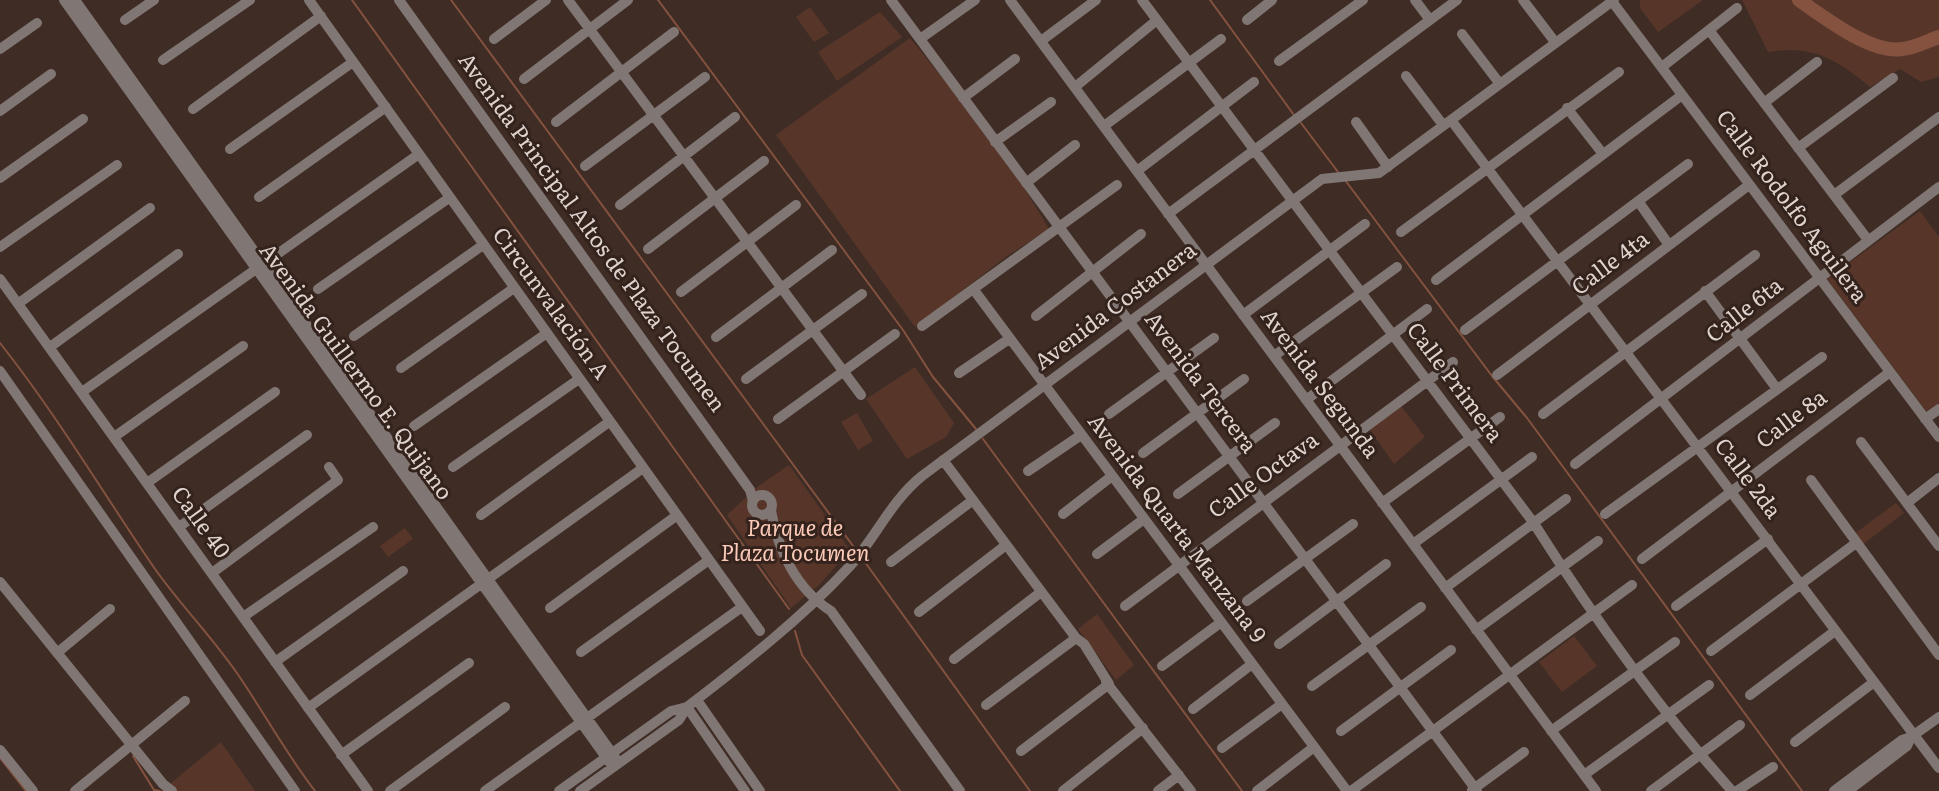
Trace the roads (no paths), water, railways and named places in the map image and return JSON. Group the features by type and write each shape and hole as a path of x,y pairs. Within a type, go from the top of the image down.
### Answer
{"street":[{"name":"Avenida Guillermo E. Quijano","path":"64,0 114,62 613,760"},
{"name":"Avenida Guillermo E. Quijano","path":"75,0 114,62"},
{"path":"125,20 154,0"},
{"path":"163,60 250,0"},
{"name":"Circunvalación A","path":"309,0 760,631"},
{"name":"Avenida Principal Altos de Plaza Tocumen","path":"399,0 754,495"},
{"path":"494,39 546,0"},
{"path":"568,0 861,395"},
{"path":"524,79 628,0"},
{"name":"Avenida Tercera","path":"891,0 1474,790"},
{"path":"920,39 975,0"},
{"name":"Avenida Segunda","path":"1010,0 1596,791"},
{"path":"1041,41 1096,0"},
{"name":"Calle Primera","path":"1142,0 1533,522 1561,567 1700,756 1734,791"},
{"path":"1247,20 1272,0"},
{"path":"1279,61 1363,0"},
{"path":"1415,0 1430,20"},
{"path":"1168,214 1457,0"},
{"path":"1523,0 1555,42"},
{"name":"Avenida Costanera","path":"559,791 679,720 687,707 815,600 864,550 900,494 943,460 1322,179 1371,176 1388,167 1612,0"},
{"name":"Calle Rodolfo Aguilera","path":"1612,0 1939,437"},
{"path":"1662,67 1737,8"},
{"path":"193,109 321,16"},
{"path":"1075,87 1157,20"},
{"path":"0,49 37,23"},
{"path":"1709,30 1868,240"},
{"path":"556,122 674,32"},
{"path":"1462,34 1500,84"},
{"path":"1104,126 1221,39"},
{"path":"963,98 1015,59"},
{"path":"230,149 353,62"},
{"path":"1764,103 1817,62"},
{"path":"1401,232 1619,72"},
{"path":"0,111 51,74"},
{"name":"Calle 2da","path":"1406,76 1487,167 1558,259 1912,736 1939,768"},
{"path":"585,166 705,77"},
{"path":"1798,148 1893,78"},
{"path":"1137,171 1254,82"},
{"path":"1436,280 1682,95"},
{"path":"995,142 1051,102"},
{"path":"259,197 386,107"},
{"path":"1567,108 1603,154"},
{"path":"620,205 735,117"},
{"path":"1834,195 1939,117"},
{"path":"0,178 83,119"},
{"path":"1356,122 1388,167"},
{"path":"1026,183 1075,145"},
{"path":"82,392 419,154"},
{"path":"648,249 764,161"},
{"path":"1465,330 1688,164"},
{"path":"0,247 117,165"},
{"path":"922,326 1117,185"},
{"name":"Calle 4ta","path":"1497,375 1749,185"},
{"name":"Calle 6ta","path":"1575,464 1742,340 1939,187"},
{"path":"318,289 449,198"},
{"path":"1638,201 1669,245"},
{"path":"681,292 796,205"},
{"path":"19,303 150,208"},
{"path":"1243,315 1365,224"},
{"path":"1036,316 1141,234"},
{"path":"354,336 483,245"},
{"path":"716,337 832,250"},
{"path":"50,347 178,254"},
{"path":"1543,414 1755,255"},
{"path":"1274,356 1397,267"},
{"name":"Calle 40","path":"0,279 368,791"},
{"path":"401,368 514,288"},
{"name":"Avenida Quarta Manzana 9","path":"974,290 1220,623 1349,791"},
{"path":"1705,291 1777,389"},
{"path":"746,379 862,294"},
{"path":"1306,400 1427,309"},
{"path":"414,426 547,333"},
{"path":"778,419 895,334"},
{"path":"1109,414 1214,338"},
{"path":"959,373 1009,339"},
{"path":"114,437 243,346"},
{"path":"1605,514 1822,357"},
{"name":"Calle Octava","path":"1125,606 1262,501 1453,362"},
{"path":"0,371 295,791"},
{"name":"Calle 8a","path":"1642,559 1890,372"},
{"path":"453,467 579,379"},
{"path":"1143,453 1244,379"},
{"path":"147,483 275,392"},
{"path":"1925,419 1939,409"},
{"path":"1382,503 1500,417"},
{"path":"481,515 609,422"},
{"path":"1178,494 1275,423"},
{"path":"179,527 307,435"},
{"path":"1028,471 1081,435"},
{"path":"1861,442 1939,546"},
{"path":"1413,544 1532,457"},
{"path":"943,460 1076,638 1084,644 1109,684 1191,791"},
{"path":"212,573 338,480 329,467"},
{"path":"308,708 643,468"},
{"path":"1063,514 1112,476"},
{"path":"1907,503 1939,478"},
{"path":"1811,480 1939,655"},
{"path":"770,515 756,514 754,495 772,501 770,515 787,562 815,600 831,611 960,791"},
{"path":"1445,588 1566,499"},
{"path":"891,562 973,500"},
{"path":"550,608 676,516"},
{"path":"1097,554 1144,519"},
{"path":"1247,601 1353,524"},
{"path":"243,617 373,527"},
{"path":"1676,606 1768,539"},
{"path":"1476,630 1598,541"},
{"path":"1711,651 1856,543"},
{"path":"919,612 1006,545"},
{"path":"581,652 709,560"},
{"path":"1279,644 1386,564"},
{"path":"275,662 403,571"},
{"path":"0,582 163,784 172,791"},
{"path":"1349,791 1434,733 1632,585"},
{"path":"954,659 1041,592"},
{"path":"485,791 742,607"},
{"path":"1312,686 1421,607"},
{"path":"57,653 110,609"},
{"path":"1162,666 1220,623"},
{"path":"1750,695 1835,631"},
{"path":"986,705 1076,638"},
{"path":"1551,731 1675,642"},
{"path":"1341,731 1451,650"},
{"path":"341,755 469,663"},
{"path":"1193,709 1252,664"},
{"path":"1795,742 1874,682"},
{"path":"1021,751 1109,684"},
{"path":"1584,775 1709,685"},
{"path":"697,700 760,791"},
{"path":"75,791 185,701"},
{"path":"1222,748 1282,704"},
{"path":"390,791 505,707"},
{"path":"687,707 745,791"},
{"path":"1848,791 1902,740 1939,717"},
{"path":"1651,791 1740,725"},
{"path":"1063,791 1143,728"},
{"path":"1257,791 1314,747"},
{"path":"0,750 33,791"},
{"path":"1474,790 1524,752"},
{"name":"Avenida Costanera","path":"580,791 613,760"},
{"path":"1734,791 1773,767"},
{"path":"1834,791 1867,772"},
{"path":"1158,791 1179,775"}],"waterway":[{"path":"352,0 789,609"},
{"path":"451,0 856,550"},
{"path":"658,0 903,330 933,377 976,429"},
{"path":"1210,0 1294,115"},
{"path":"1799,0 1848,33 1876,46 1907,48 1939,37"},
{"path":"1301,123 1338,172"},
{"path":"1345,180 1527,418 1802,791"},
{"path":"0,343 60,426 155,569 231,665 315,791"},
{"path":"983,439 1242,791"},
{"path":"862,558 1030,791"},
{"path":"795,631 802,655 900,791"},
{"path":"133,756 154,790 160,791"},
{"path":"0,758 26,791"}],"park label":[{"name":"Parque de Plaza Tocumen","path":"795,542"}]}
